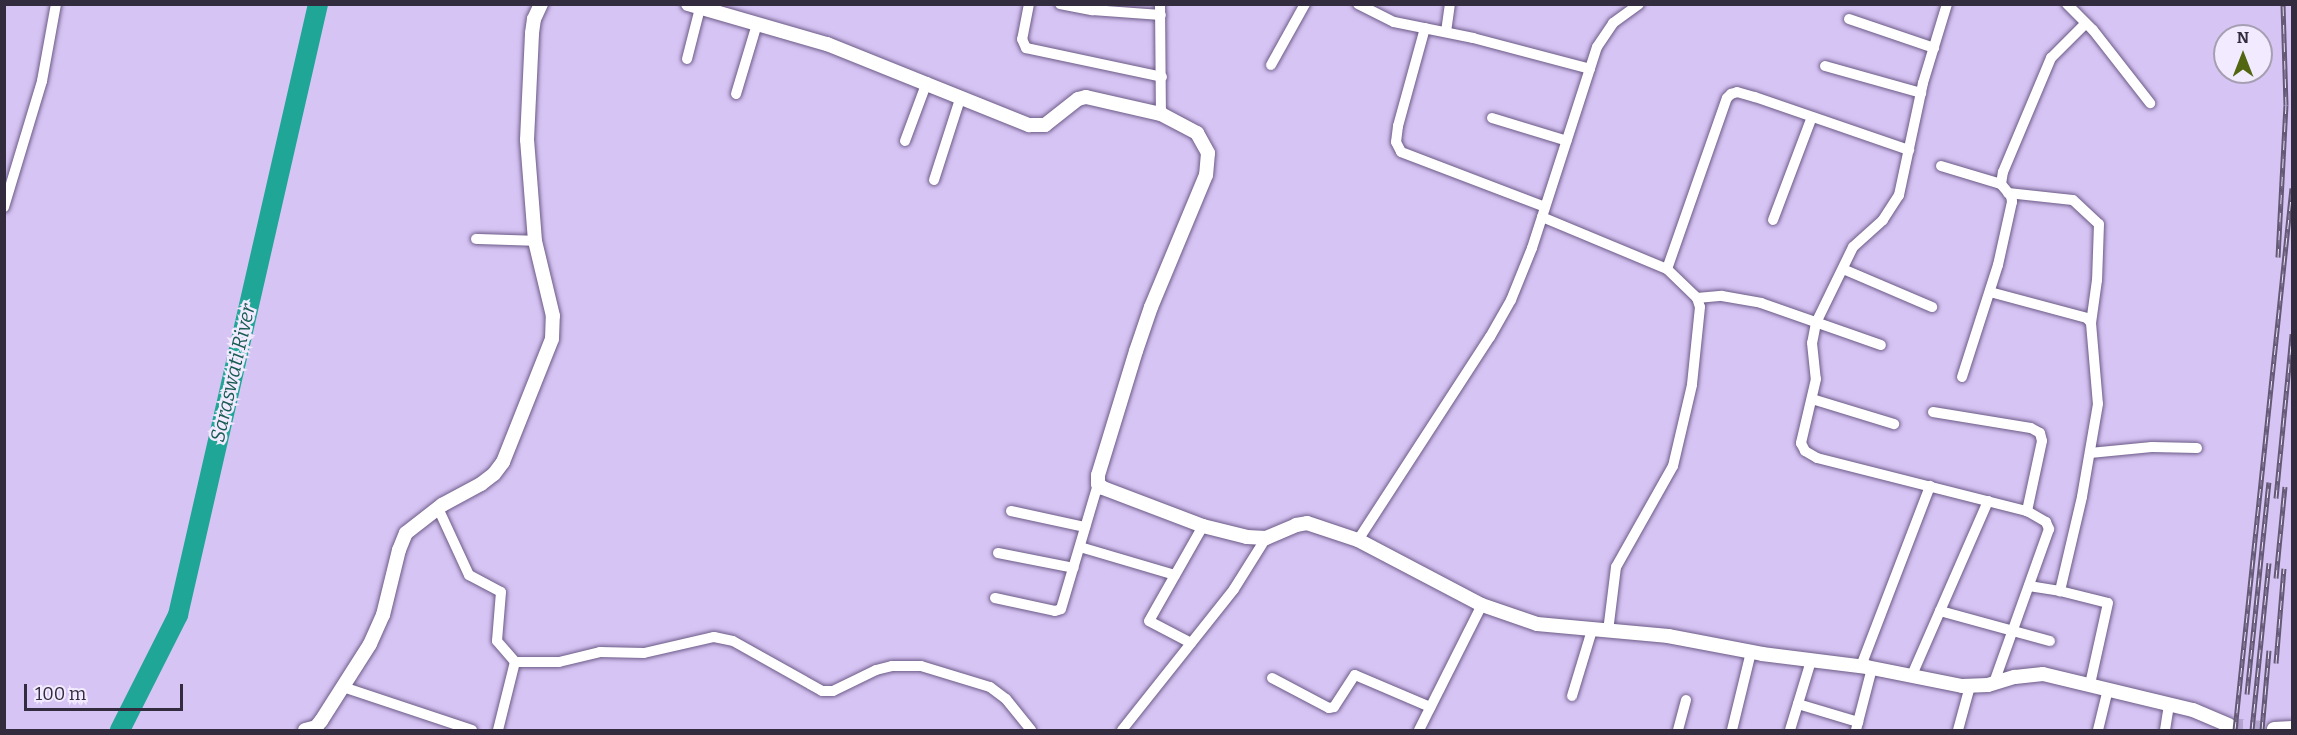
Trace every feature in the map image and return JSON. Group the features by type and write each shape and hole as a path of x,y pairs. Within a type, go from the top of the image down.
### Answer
{"street":[{"path":"4,207 42,81 56,4"},
{"path":"305,730 315,727 321,721 376,632 402,541 411,528 438,508 481,484 494,474 503,462 552,339 553,316 535,242 527,140 532,33 534,19 541,4"},
{"path":"1029,4 1022,39 1026,48 1162,77"},
{"path":"1060,4 1161,10 1161,114"},
{"path":"1271,65 1305,4"},
{"path":"1358,4 1425,28 1590,69"},
{"path":"1446,32 1450,4"},
{"path":"1358,540 1490,337 1510,300 1544,212 1590,69 1605,32 1639,4"},
{"path":"1947,4 1921,93 1899,195 1883,220 1853,247 1816,323 1812,343 1816,379 1801,434 1801,443 1805,452 1817,458 2027,511 2046,522 2049,529 1994,683"},
{"path":"2067,4 2086,23 2150,103"},
{"path":"687,59 694,6 827,44 1037,127 1052,122 1070,105 1086,97 1161,114 1197,133 1208,153 1208,164 1151,307 1102,464 1063,605 1058,610 995,598"},
{"path":"1849,19 1934,48"},
{"path":"1962,377 1990,292 2012,202 2004,188 2022,122 2051,58 2086,23"},
{"path":"736,94 758,24"},
{"path":"1425,28 1398,126 1396,142 1401,152 1544,212 1666,269 1697,298 1700,307 1692,385 1673,466 1616,567 1608,631"},
{"path":"1825,66 1921,93"},
{"path":"905,141 927,82"},
{"path":"1666,269 1727,98 1737,92 1908,150"},
{"path":"934,180 961,96"},
{"path":"1773,220 1812,117"},
{"path":"1492,118 1567,141"},
{"path":"1941,166 2004,188 2073,200 2098,224 2097,280 2091,323 2098,404 2082,497 2060,591"},
{"path":"476,240 535,242"},
{"path":"1842,269 1932,306"},
{"path":"1990,292 2087,318 2091,323"},
{"path":"1697,298 1722,296 1761,303 1881,345"},
{"path":"1812,399 1893,423"},
{"path":"1933,412 2031,428 2040,433 2042,441 2027,511"},
{"path":"2090,453 2152,447 2197,448"},
{"path":"1098,484 1203,526 1247,537 1266,538 1302,523 1358,540 1482,605 1538,624 1668,636 1751,652 1866,667 1970,686 2043,674 2193,710 2229,725"},
{"path":"1798,704 1857,726 1866,667 1930,486"},
{"path":"1912,675 1988,501"},
{"path":"438,508 469,575 501,592 497,641 515,662 559,662 600,652 644,652 705,638 724,638 822,691 833,691 876,670 892,666 921,666 990,687 1005,699 1031,730"},
{"path":"1011,511 1085,527"},
{"path":"1191,643 1149,621 1203,526"},
{"path":"1122,730 1234,589 1266,538"},
{"path":"1080,547 1176,575"},
{"path":"998,553 1074,568"},
{"path":"2029,586 2108,603 2090,684"},
{"path":"1419,730 1482,605"},
{"path":"1940,610 2012,633 2050,641"},
{"path":"1572,696 1592,630"},
{"path":"1732,730 1751,652"},
{"path":"1790,730 1810,661"},
{"path":"498,730 515,662"},
{"path":"1272,678 1329,708 1334,706 1355,675 1430,707"},
{"path":"1958,730 1970,686"},
{"path":"343,687 472,730"},
{"path":"2098,730 2108,689"},
{"path":"1678,730 1686,700"},
{"path":"2165,730 2169,706"},
{"path":"2274,729 2292,728"}],"waterway":[{"name":"Saraswati River","path":"120,730 178,615 318,4"}],"tunnel":[{"path":"2229,725 2274,729"}],"railway":[{"path":"2278,257 2286,105 2283,4"},
{"path":"2235,730 2292,188"},
{"path":"2276,498 2292,334"},
{"path":"2247,694 2269,482"},
{"path":"2276,578 2285,486"},
{"path":"2252,730 2269,563"},
{"path":"2276,663 2284,568"},
{"path":"2262,730 2269,650"}]}
